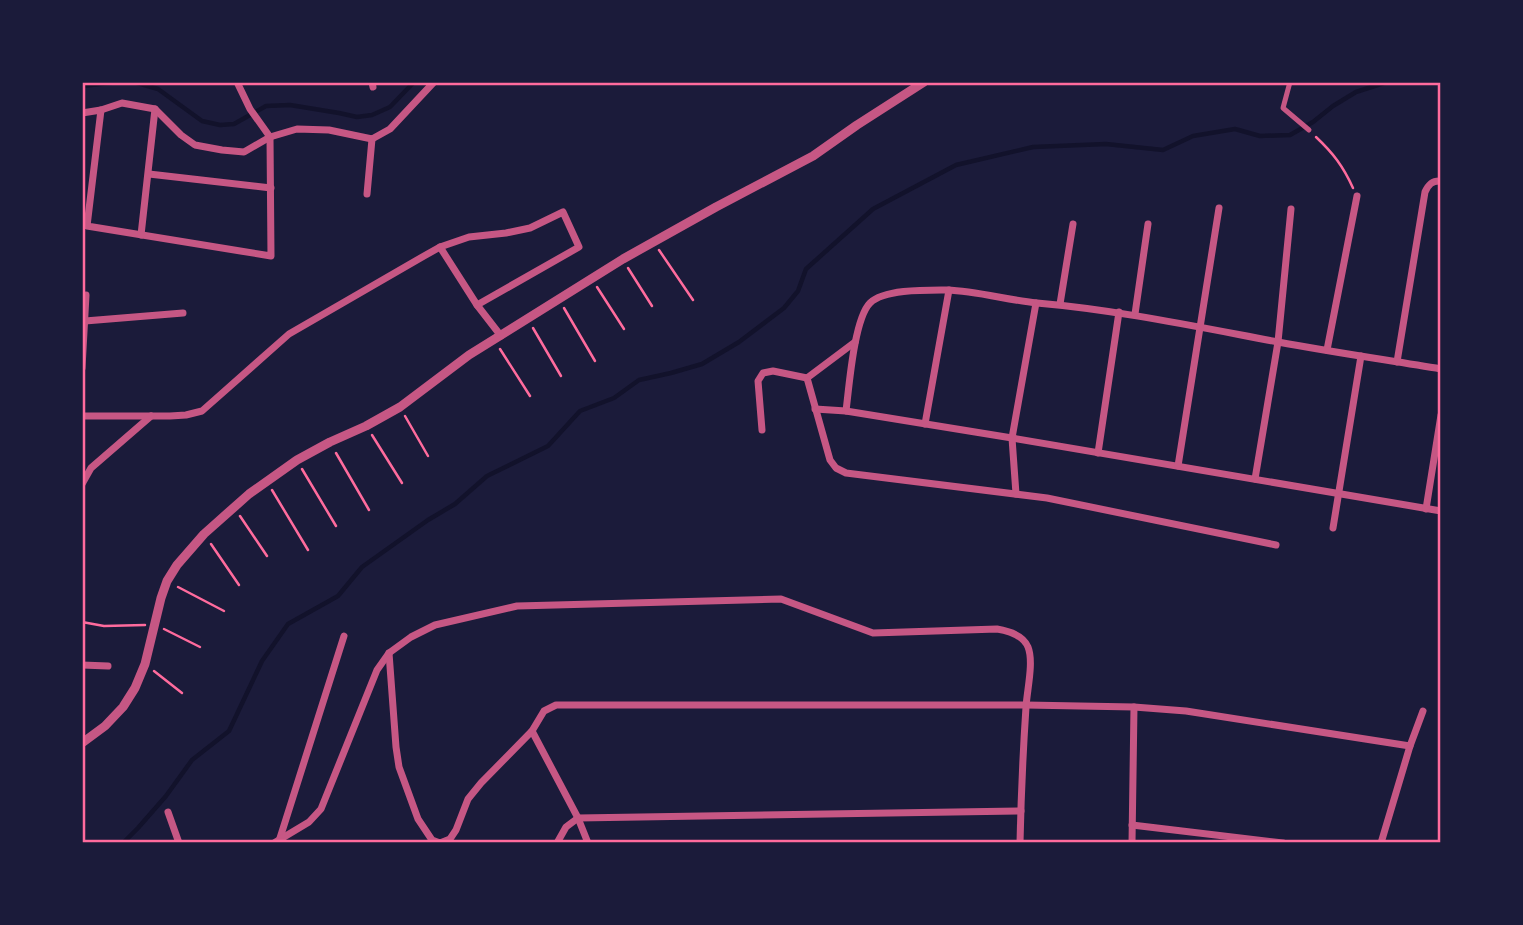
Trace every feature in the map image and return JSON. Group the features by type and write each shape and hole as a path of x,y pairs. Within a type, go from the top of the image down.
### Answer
{"street":[{"path":"101,110 87,226 271,256 270,136 250,109 237,82"},
{"path":"82,113 122,103 155,109 195,145 244,152 270,136 297,130 329,130 372,139 390,128 434,82"},
{"path":"82,743 105,726 123,707 135,688 145,664 167,581 177,565 204,534 267,481 297,460 400,408 460,362 623,259 813,156 924,82"},
{"path":"1290,82 1283,108 1309,130"},
{"path":"141,235 155,109"},
{"path":"367,194 372,139"},
{"path":"149,174 271,188"},
{"path":"1397,362 1425,192 1429,184 1441,181"},
{"path":"1327,350 1357,196"},
{"path":"1178,466 1219,208"},
{"path":"1255,479 1278,342 1291,209"},
{"path":"82,416 186,415 202,411 289,334 440,247 469,236 530,228 563,212 579,247 477,305"},
{"path":"1135,314 1147,223"},
{"path":"1060,304 1073,224"},
{"path":"440,247 498,338"},
{"path":"846,411 855,342 863,314 870,303 883,296 899,293 949,290 1135,314 1278,342 1441,369"},
{"path":"925,424 949,290"},
{"path":"82,368 86,295"},
{"path":"1016,494 1012,438 1036,303"},
{"path":"1098,453 1119,312"},
{"path":"85,321 183,313"},
{"path":"762,430 758,382 763,373 773,371 807,378 855,342"},
{"path":"1333,528 1361,356"},
{"path":"807,378 830,460 836,468 846,473 1047,498 1276,545"},
{"path":"815,409 846,411 1012,438 1441,511"},
{"path":"82,484 92,468 152,415"},
{"path":"1426,509 1441,415"},
{"path":"277,841 309,822 321,809 377,670 389,653 411,637 435,625 517,606 781,599 873,633 997,629 1019,636 1028,646 1030,659 1020,843"},
{"path":"277,841 344,636"},
{"path":"389,653 399,767 418,819 432,840 440,843 450,839 468,799 481,783 532,731 544,711 556,705 1134,707 1186,711 1410,746"},
{"path":"82,665 108,666"},
{"path":"1132,843 1134,707"},
{"path":"1381,843 1423,710"},
{"path":"532,731 578,818 588,843"},
{"path":"557,843 566,827 578,818 1021,811"},
{"path":"168,812 179,843"},
{"path":"1132,825 1283,843"}],"path":[{"path":"1309,130 1342,166 1357,196"},
{"path":"654,242 693,300"},
{"path":"623,259 652,306"},
{"path":"591,279 624,329"},
{"path":"559,300 595,360"},
{"path":"527,320 561,376"},
{"path":"498,338 530,396"},
{"path":"400,408 428,457"},
{"path":"366,426 402,483"},
{"path":"330,442 369,510"},
{"path":"297,460 336,526"},
{"path":"267,481 308,550"},
{"path":"234,507 267,556"},
{"path":"204,534 239,585"},
{"path":"167,581 224,611"},
{"path":"82,622 104,626 154,624 200,647"},
{"path":"145,664 182,693"}],"waterway":[{"path":"82,86 119,82"},
{"path":"134,82 158,89 202,121 220,125 234,124 266,106 290,105 357,117 372,115 390,107 414,82"},
{"path":"123,843 166,796 192,760 229,731 262,661 288,624 338,596 362,567 455,504 487,476 548,446 580,411 614,398 639,380 702,364 739,342 784,308 798,291 806,269 873,209 956,165 1033,147 1106,144 1163,150 1193,136 1235,129 1260,136 1290,135 1356,92 1387,82"}]}
